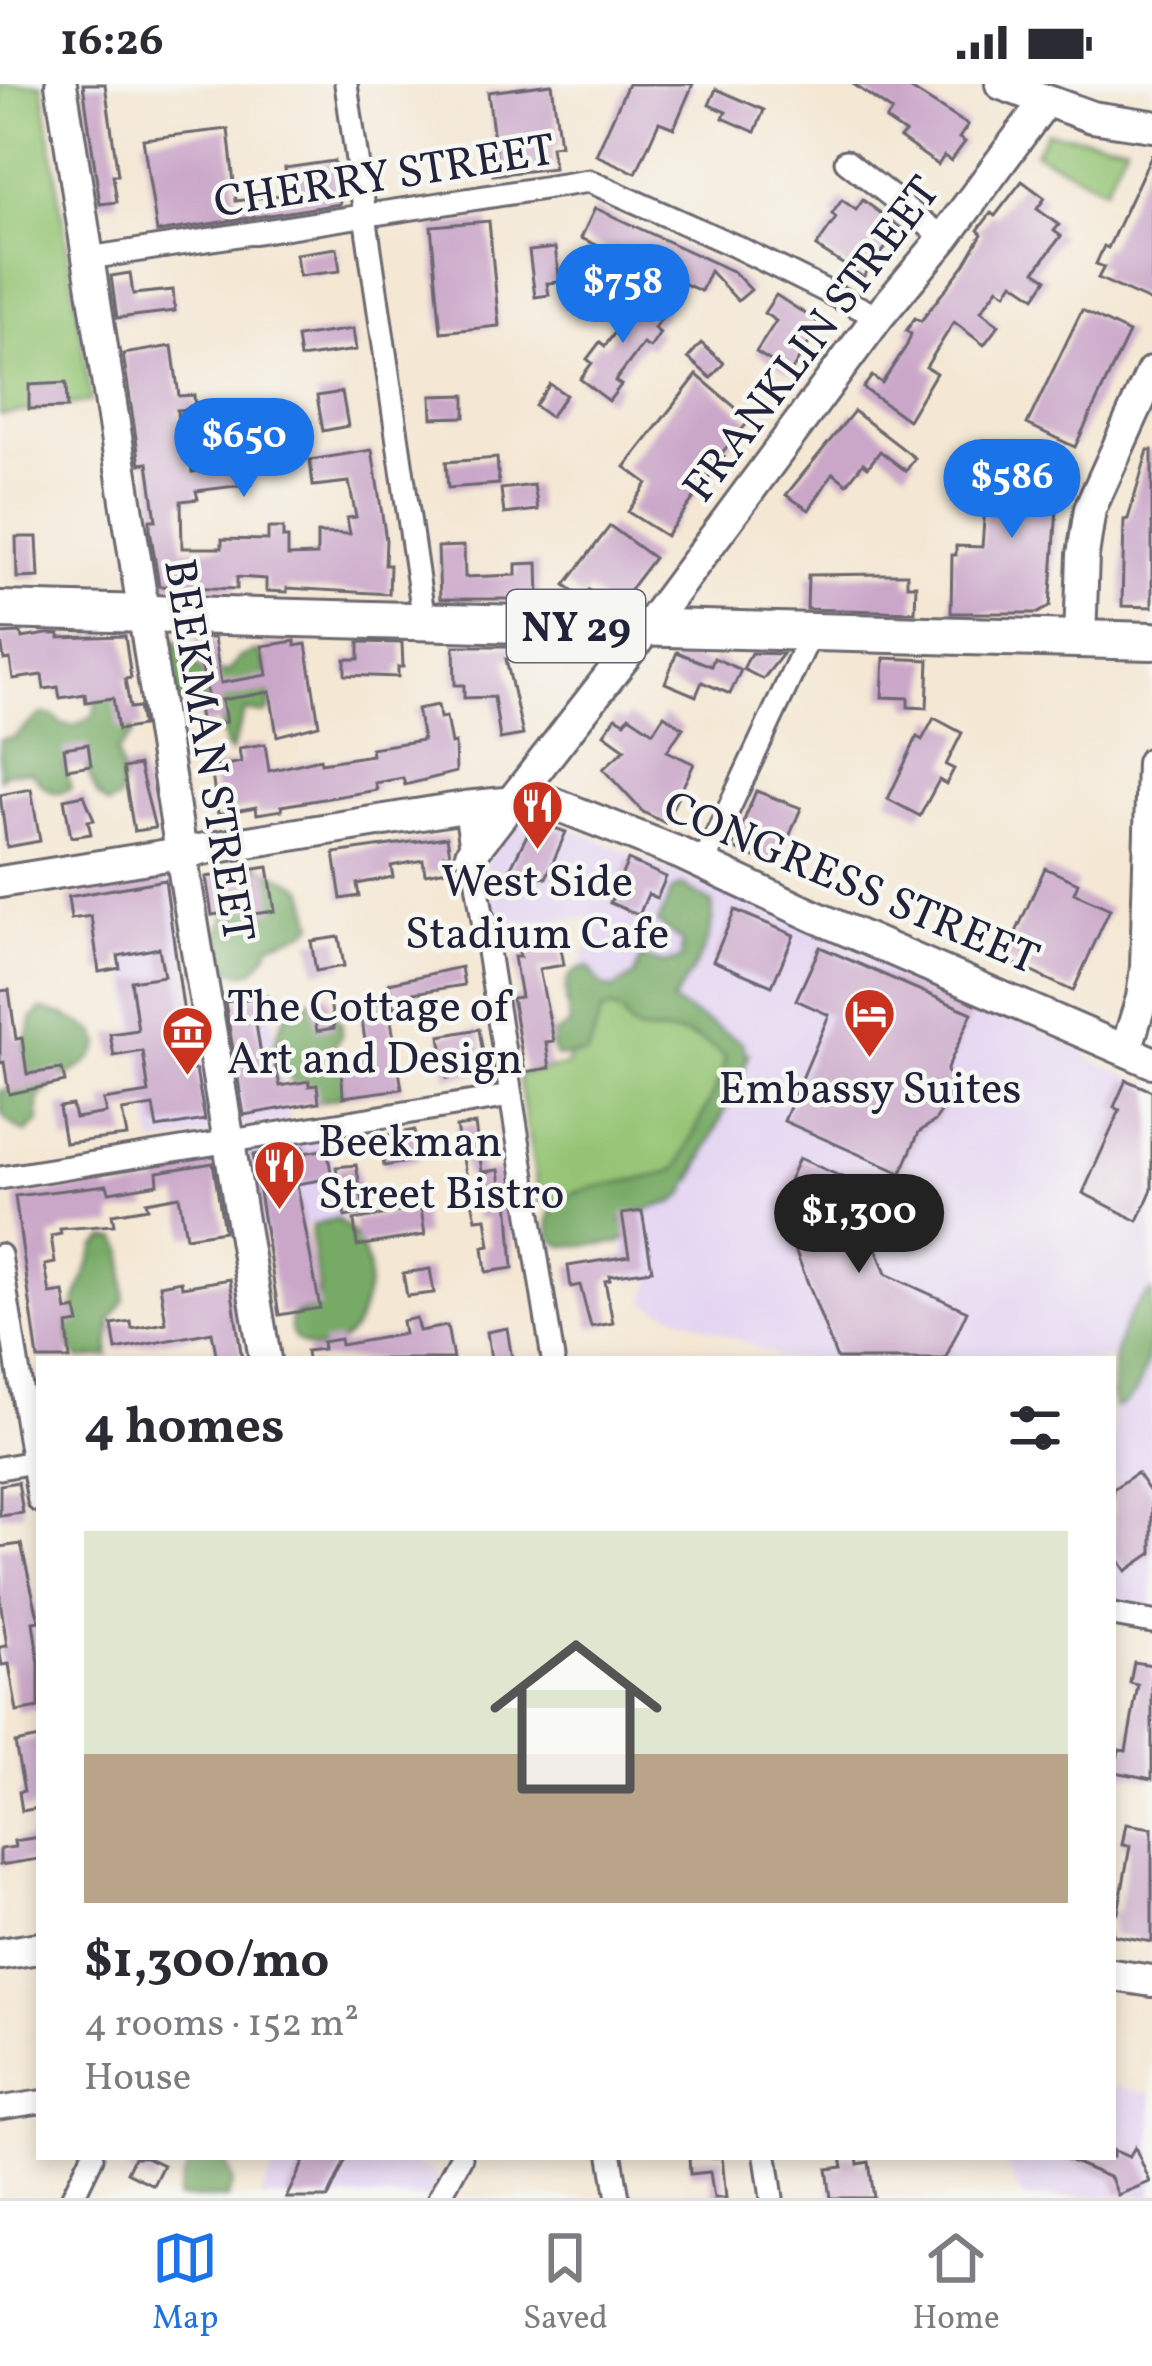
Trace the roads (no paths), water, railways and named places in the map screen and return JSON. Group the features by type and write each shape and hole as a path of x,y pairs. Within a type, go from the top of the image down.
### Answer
{"highway":[{"name":"NY 29","path":"0,610 1152,641"}],"street":[{"name":"BEEKMAN STREET","path":"62,84 265,1356"},
{"path":"346,84 424,621"},
{"path":"1001,84 1092,117 1152,126"},
{"name":"FRANKLIN STREET","path":"471,854 1044,103"},
{"path":"846,161 944,238"},
{"name":"CHERRY STREET","path":"89,258 589,181 878,317"},
{"path":"1080,639 1090,509 1152,372"},
{"path":"704,864 812,631"},
{"path":"1139,1056 1152,763"},
{"name":"CONGRESS STREET","path":"0,882 465,807 542,799 704,864 1139,1056"},
{"path":"465,807 553,1356"},
{"path":"0,1178 511,1096"},
{"path":"0,1255 36,1462 0,1468"},
{"path":"1116,1616 1152,1622"},
{"path":"0,1954 36,1948"},
{"path":"1116,1976 1152,1982"},
{"path":"0,2108 36,2102"},
{"path":"72,2198 91,2160"},
{"path":"439,2198 459,2160"},
{"path":"612,2160 618,2198"},
{"path":"766,2160 772,2198"}],"place":[{"name":"West Side Stadium Cafe","path":"537,852"},
{"name":"Embassy Suites","path":"870,1059"},
{"name":"The Cottage of Art and Design","path":"188,1077"},
{"name":"Beekman Street Bistro","path":"279,1212"}]}
